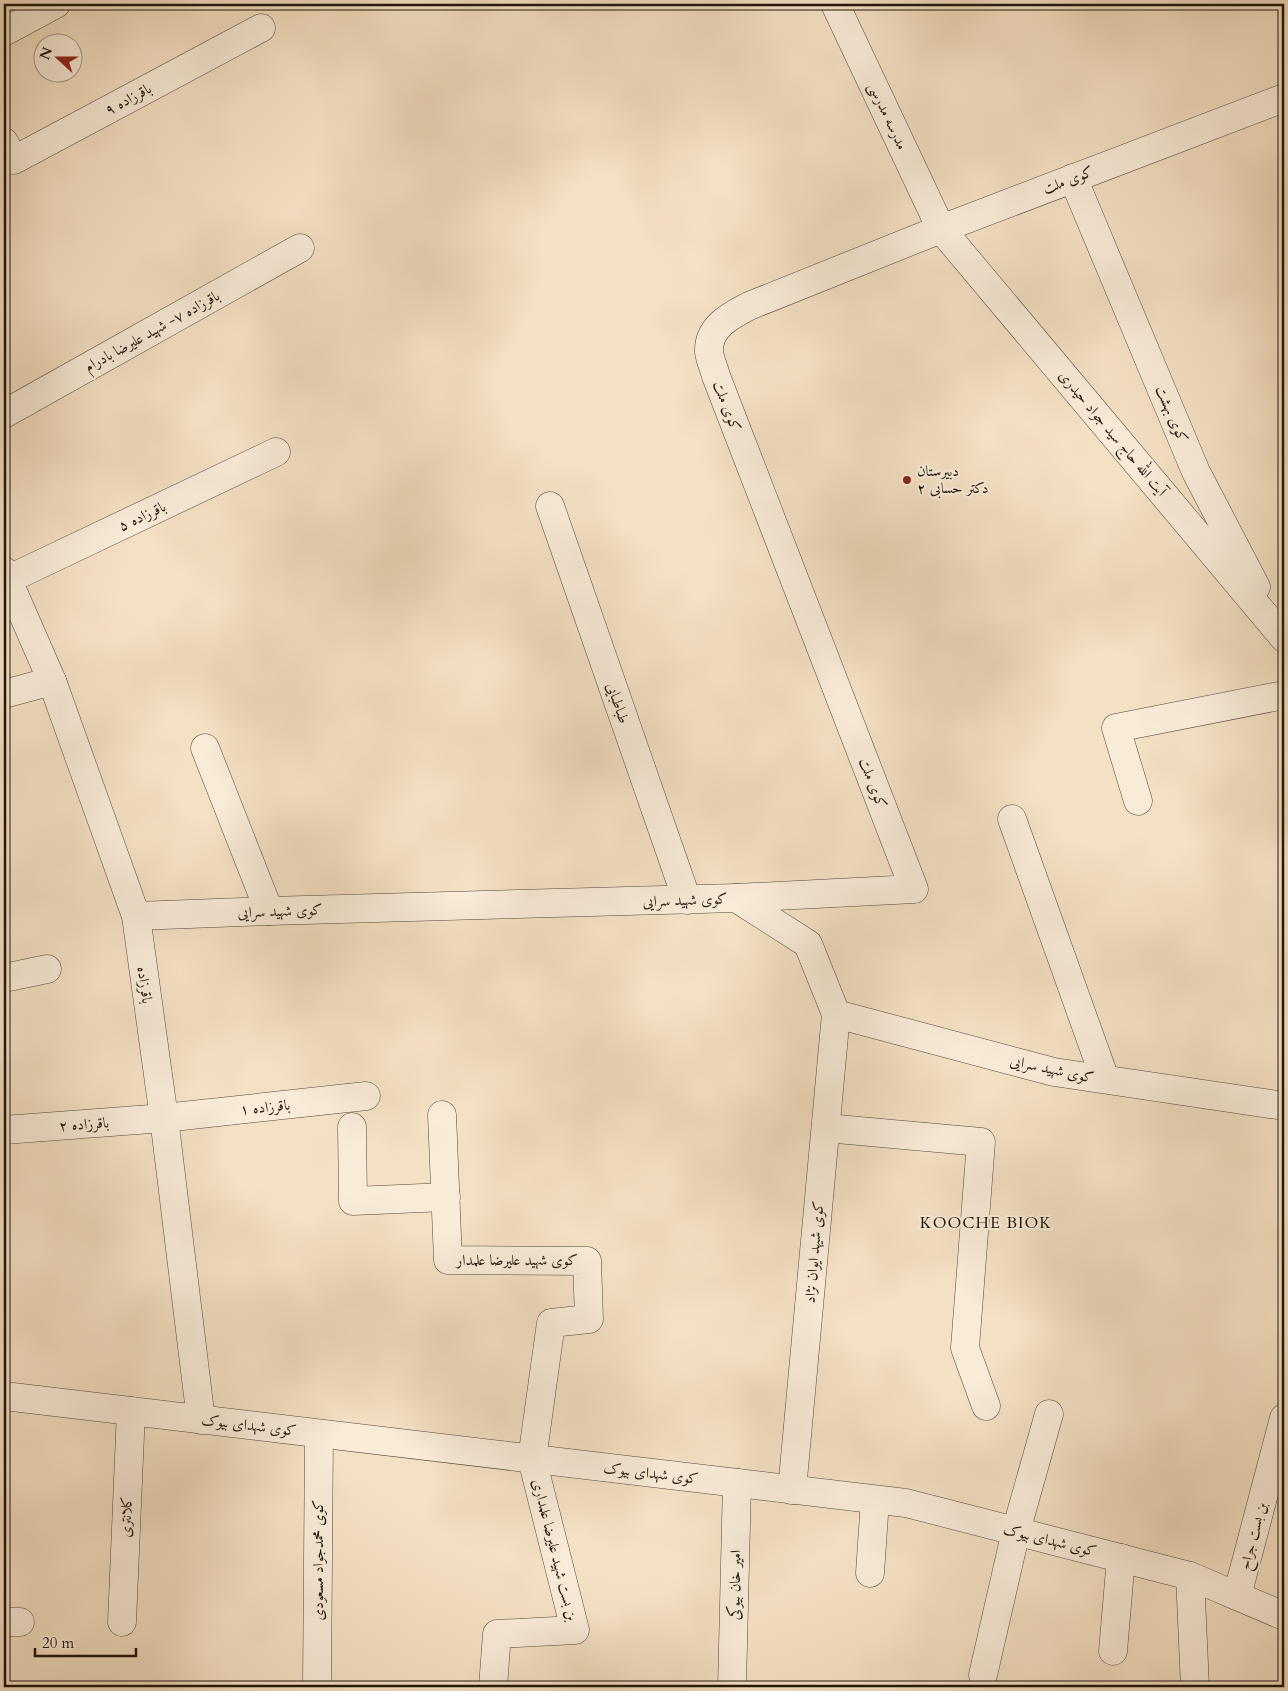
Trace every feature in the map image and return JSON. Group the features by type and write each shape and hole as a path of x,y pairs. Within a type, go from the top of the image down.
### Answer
{"street":[{"path":"4,32 56,4"},
{"name":"مدرسه مدرسی","path":"835,4 941,229"},
{"name":"باقرزاده ۹","path":"4,142 14,160 261,28"},
{"name":"کوی ملت","path":"736,898 914,889 716,376 709,352 714,332 727,317 749,306 941,229 1284,98"},
{"name":"کوی بهشت","path":"1073,178 1196,472 1283,639"},
{"name":"آیت الله حاج سید جواد حیدری","path":"941,229 1283,639"},
{"name":"باقرزاده ۷- شهید علیرضا بادرام","path":"4,414 300,248"},
{"name":"باقرزاده ۵","path":"5,576 276,452"},
{"name":"طباطبایی","path":"550,506 687,900"},
{"name":"باقرزاده","path":"5,576 52,681 136,916 164,1118 201,1420"},
{"path":"4,694 52,681"},
{"path":"1138,801 1116,728 1284,695"},
{"path":"205,748 269,911"},
{"path":"1012,819 1105,1079"},
{"name":"کوی شهید سرایی","path":"136,916 736,898 808,944 836,1014 1054,1072 1284,1106"},
{"path":"4,978 47,969"},
{"name":"کوی شیهد ایوان نژاد","path":"792,1490 836,1014"},
{"name":"باقرزاده ۱","path":"164,1118 366,1096"},
{"name":"کوی شهید علیرضا علمدار","path":"442,1115 448,1260 588,1261 589,1319 552,1323 532,1459"},
{"name":"باقرزاده ۲","path":"4,1130 164,1118"},
{"path":"352,1127 353,1201 446,1197"},
{"path":"826,1128 981,1142 965,1348 986,1406"},
{"name":"کوی شهدای بیوک","path":"4,1396 906,1503 1190,1576 1284,1616"},
{"name":"کلانتری","path":"122,1622 131,1411"},
{"path":"982,1676 1016,1532 1049,1414"},
{"name":"بن بست جراح","path":"1237,1596 1284,1418"},
{"name":"کوی محمدجواد مسعودی","path":"317,1687 319,1434"},
{"name":"بن بست شهید علیرضا علمداری","path":"493,1687 497,1634 575,1630 532,1459"},
{"name":"امیر خان بیوکی","path":"732,1687 737,1483"},
{"path":"870,1573 875,1500"},
{"path":"1113,1651 1121,1558"},
{"path":"1190,1576 1195,1687"}],"place":[{"name":"دبیرستان دکتر حسابی ۲","path":"907,480"}],"district":[{"name":"KOOCHE BIOK","path":"986,1222"}]}
